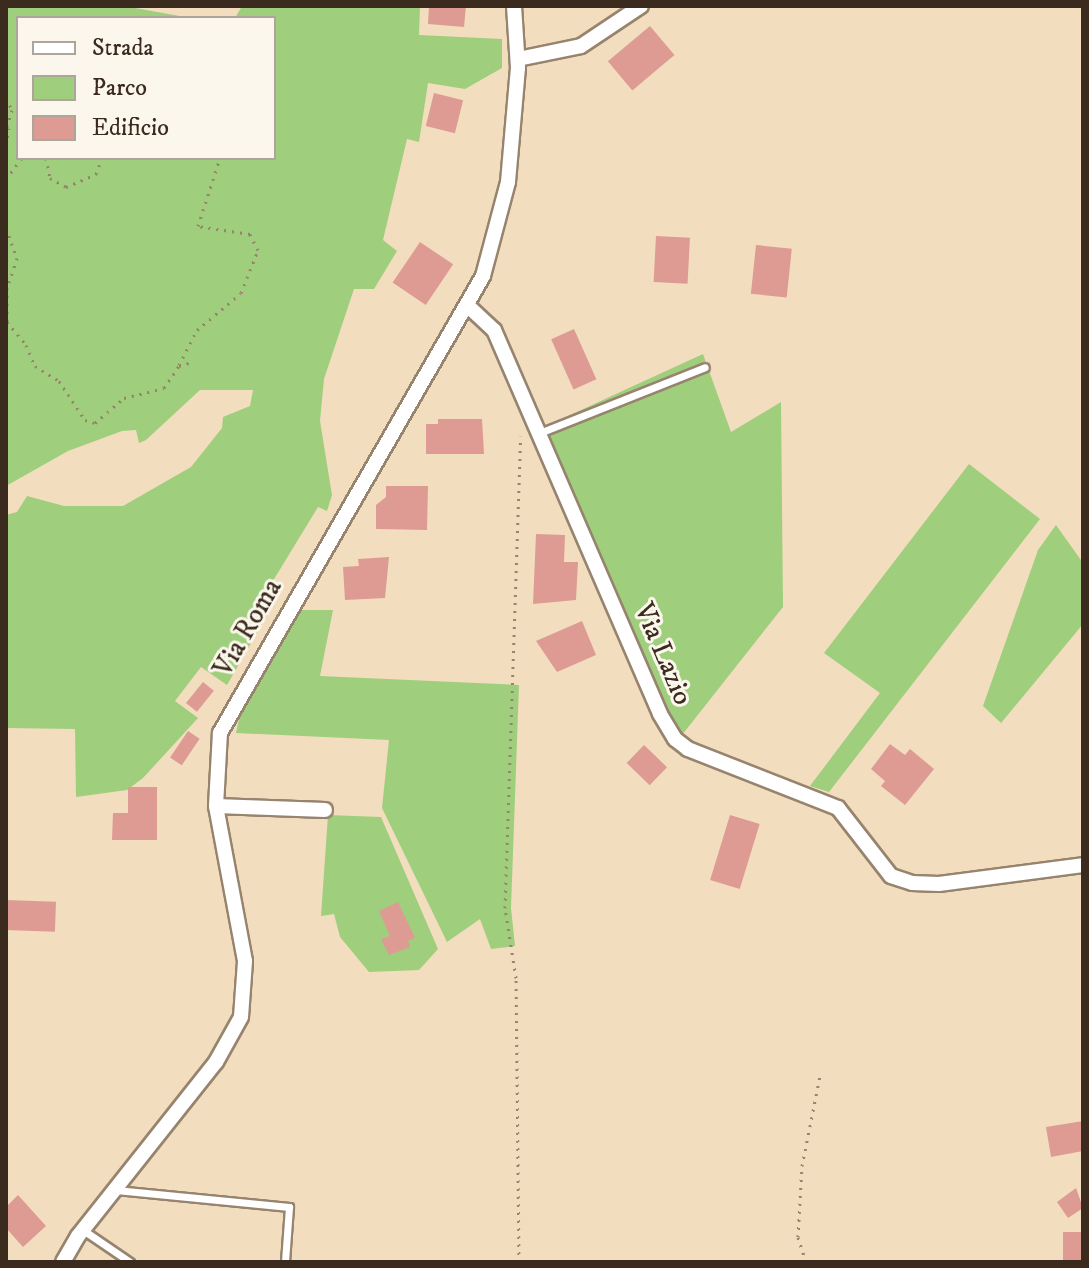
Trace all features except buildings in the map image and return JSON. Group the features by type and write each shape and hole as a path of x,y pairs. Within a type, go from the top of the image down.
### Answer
{"street":[{"name":"Via Roma","path":"63,1262 83,1230 222,1053 244,1007 245,961 216,806 216,750 226,718 469,307 495,239 508,182 518,59 514,6"},
{"path":"518,59 581,46 641,6"},
{"name":"Via Lazio","path":"469,307 494,330 542,432 660,714 675,739 688,749 838,808 891,876 912,883 939,884 1083,865"},
{"path":"216,806 325,810"}],"lane":[{"path":"542,432 705,367"},
{"path":"115,1189 289,1207 285,1262"},
{"path":"83,1230 130,1262"}],"path":[{"path":"6,98 10,124 6,145"},
{"path":"6,130 10,124"},
{"path":"6,179 21,160"},
{"path":"46,160 50,178 66,187 96,174 101,160"},
{"path":"6,228 17,258 7,288 7,322 26,345 35,366 59,381 85,420 95,423 124,398 164,388 179,366 189,339 213,319 251,277 258,250 250,234 198,226 219,160"},
{"path":"6,170 17,169"},
{"path":"179,366 192,362"},
{"path":"519,1262 516,978 505,908 521,434"},
{"path":"806,1262 798,1237 802,1166 820,1076"}],"green space":[{"path":"6,6 124,6 180,16 16,16 16,160 276,160 276,16 236,16 242,6 420,6 419,35 502,39 502,68 465,89 428,83 419,142 407,139 383,240 397,251 374,289 354,289 324,379 320,421 332,495 327,511 318,507 268,589 278,596 227,685 201,667 175,701 198,718 143,778 127,790 76,797 75,729 6,728 6,515 17,512 27,496 64,506 123,506 191,467 222,428 223,417 250,406 253,390 200,390 146,440 139,443 136,430 122,431 68,451 6,486"},
{"path":"703,354 731,432 781,402 783,607 682,735 667,720 544,427"},
{"path":"969,464 1040,519 829,792 810,786 880,693 824,653"},
{"path":"1056,525 1083,563 1083,624 1001,723 983,706 1038,550"},
{"path":"299,610 333,610 320,676 519,685 511,908 515,946 491,949 480,919 447,942 382,808 389,740 236,733 239,719"},
{"path":"328,815 381,817 438,949 419,970 369,972 340,937 334,914 321,916"}]}
